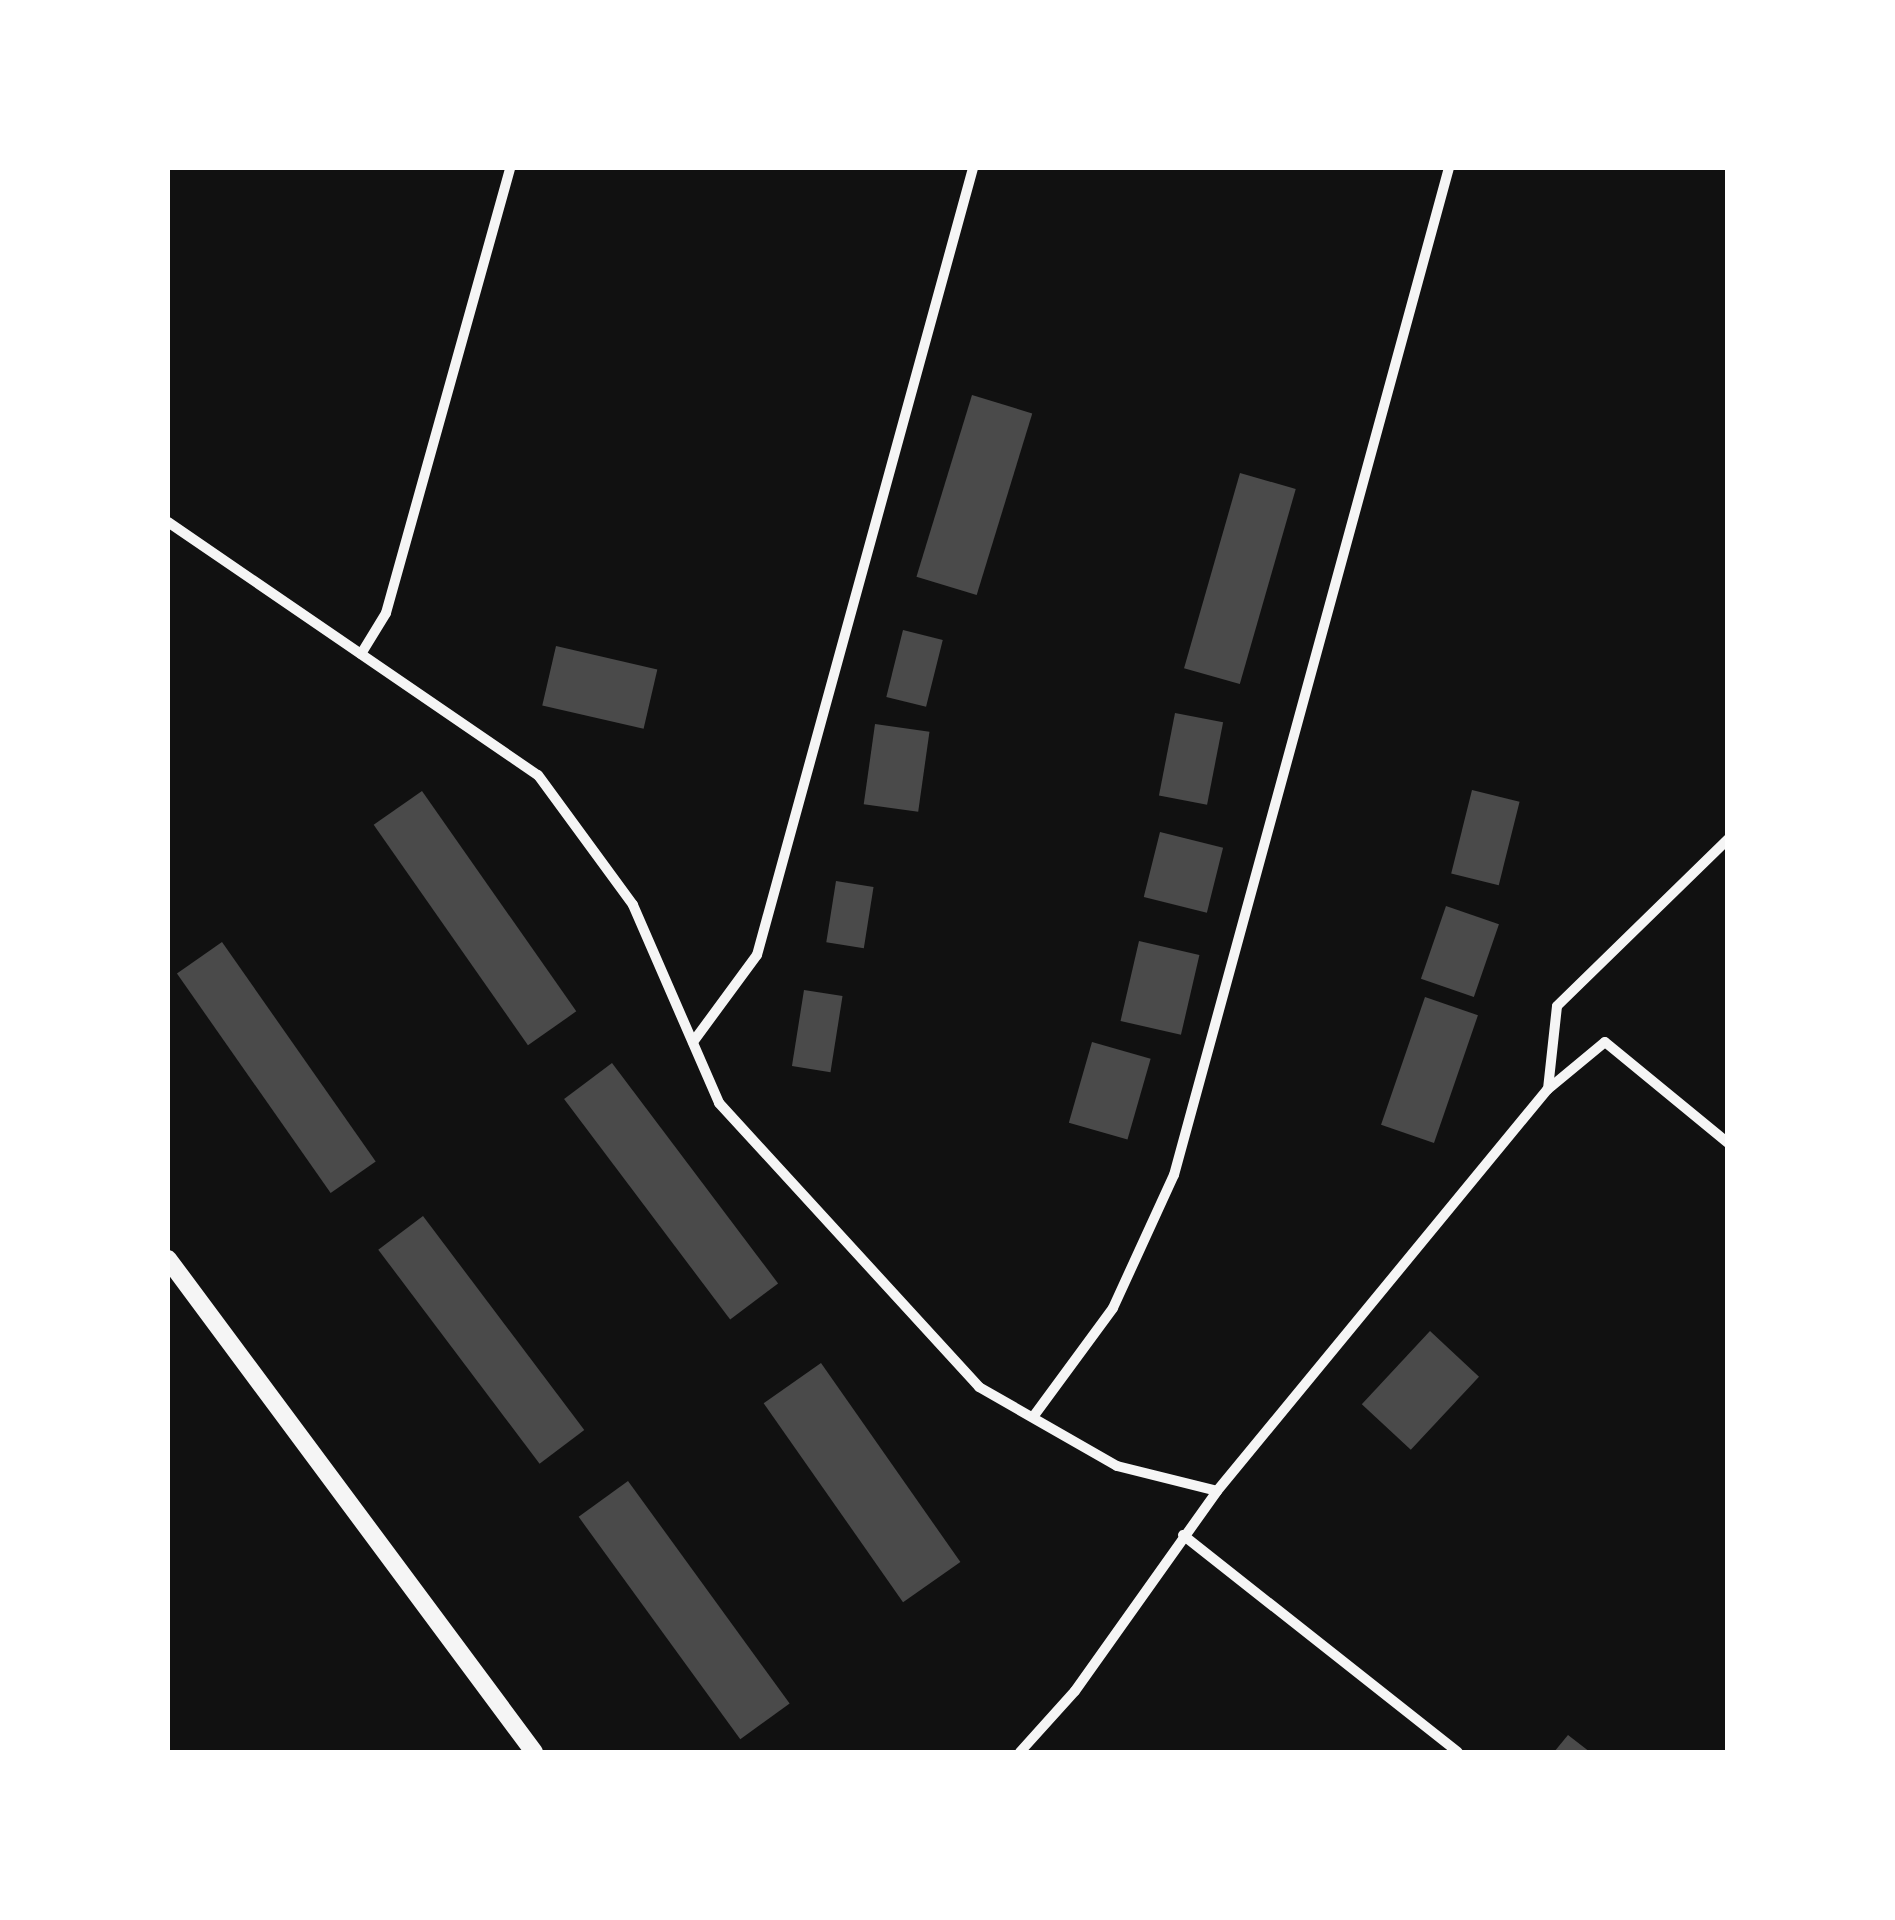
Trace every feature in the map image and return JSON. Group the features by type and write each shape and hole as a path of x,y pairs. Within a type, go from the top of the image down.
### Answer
{"street":[{"path":"361,654 386,613 510,168"},
{"path":"692,1042 758,956 973,168"},
{"path":"1033,1418 1113,1308 1174,1175 1449,168"},
{"path":"168,522 538,775 633,905 719,1103 979,1386 1116,1466 1217,1491"},
{"path":"1548,1090 1558,1006 1728,839"},
{"path":"1020,1752 1075,1691 1217,1491 1548,1090 1605,1042 1728,1142"},
{"path":"168,1259 534,1752"},
{"path":"1183,1535 1458,1752"}],"building":[{"path":"972,395 1032,413 977,595 916,577"},
{"path":"1240,473 1296,489 1240,684 1184,668"},
{"path":"903,630 943,640 926,707 886,697"},
{"path":"556,646 657,669 644,729 542,705"},
{"path":"1175,713 1223,722 1207,805 1159,795"},
{"path":"875,724 929,732 918,812 864,804"},
{"path":"1472,790 1520,802 1499,885 1451,873"},
{"path":"422,791 576,1011 528,1045 374,825"},
{"path":"1160,832 1223,848 1207,913 1144,897"},
{"path":"836,881 874,887 864,948 826,942"},
{"path":"1446,906 1499,924 1474,997 1421,979"},
{"path":"1139,941 1199,955 1181,1035 1121,1021"},
{"path":"222,942 376,1162 331,1193 177,974"},
{"path":"804,990 843,996 830,1072 792,1066"},
{"path":"1425,997 1478,1015 1434,1143 1381,1125"},
{"path":"1092,1042 1151,1059 1127,1140 1069,1123"},
{"path":"612,1063 778,1283 730,1320 564,1099"},
{"path":"423,1216 584,1430 540,1464 378,1250"},
{"path":"1430,1331 1479,1377 1411,1450 1362,1404"},
{"path":"821,1363 960,1562 903,1602 764,1403"},
{"path":"628,1481 790,1703 740,1739 579,1517"},
{"path":"1568,1735 1590,1752 1554,1752"}]}
